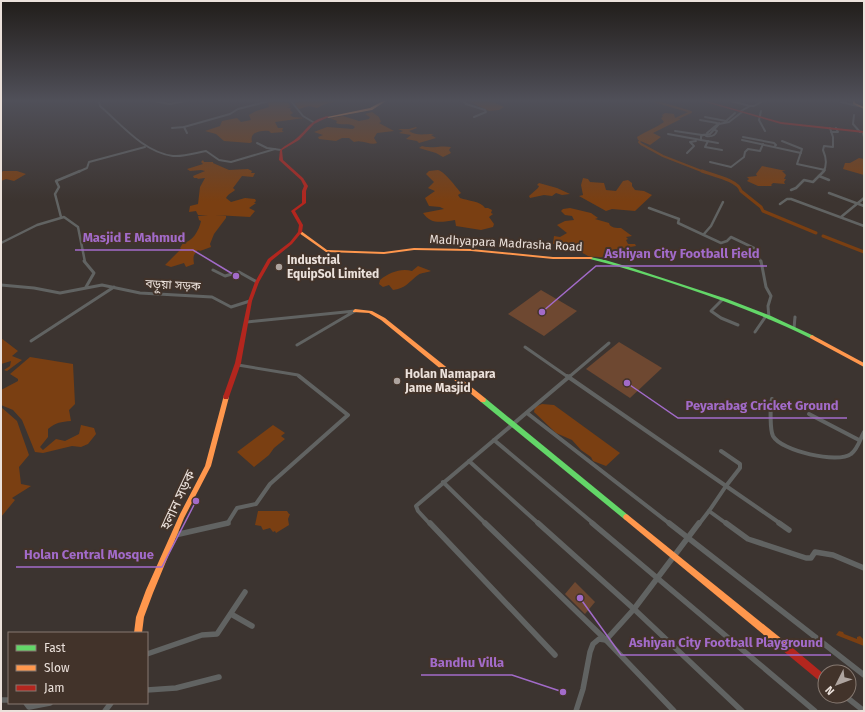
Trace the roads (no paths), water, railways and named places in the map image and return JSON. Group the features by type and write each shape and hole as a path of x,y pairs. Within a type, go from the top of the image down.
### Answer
{"street":[{"path":"131,134 145,147 173,156 206,151 219,160 231,162 275,149"},
{"path":"257,143 267,148 281,150 302,134"},
{"path":"669,134 718,144"},
{"path":"698,134 714,136 715,134"},
{"path":"792,190 804,180 814,182 825,170 827,158 823,150 824,146 833,147 832,134"},
{"path":"701,140 701,136 704,135"},
{"path":"743,137 774,143 776,144 774,147"},
{"path":"688,153 694,146 690,142 701,140"},
{"path":"742,140 801,153"},
{"path":"708,141 705,147 722,150"},
{"path":"782,141 802,149 797,164 825,170"},
{"path":"710,162 731,167 744,157 745,152 748,149 760,151 763,144"},
{"path":"61,217 55,194 59,187 56,181 87,168 89,162 145,147"},
{"path":"175,535 227,524 237,508 256,504 270,484 348,415 298,375 238,365 250,301 257,282 269,260 291,243 300,232 301,225 294,215 293,210 304,203 304,191 306,186 302,179 281,160 281,150"},
{"path":"819,176 829,180"},
{"path":"829,193 864,206"},
{"path":"841,217 859,204 864,198"},
{"path":"780,204 787,199 791,199 864,226"},
{"path":"704,234 711,226 723,202"},
{"path":"648,208 679,219 678,223 721,243 727,241 731,237 754,248 760,258 766,287 770,291 771,296 768,306 768,317 755,332"},
{"path":"1,243 37,225 61,217 68,218 78,227 83,260 94,273 86,287"},
{"name":"Madhyapara Madrasha Road","path":"300,232 324,250 338,252 384,253 414,249 453,249 512,253 552,258 586,257 627,266 723,299 768,317 794,328 864,365"},
{"path":"213,270 225,276 239,272 257,282"},
{"name":"বড়ুয়া সড়ক","path":"1,285 65,293 86,287 102,285 140,293 212,297 231,307 250,301"},
{"path":"31,341 115,287"},
{"path":"723,299 711,311 721,318 738,325"},
{"path":"247,322 355,311 370,312 383,319 817,673"},
{"path":"298,345 355,311"},
{"path":"794,328 795,316"},
{"path":"555,655 416,508 416,506 609,343"},
{"path":"525,347 789,530"},
{"name":"হলান সড়ক","path":"138,632 140,617 182,516 208,466 215,444 226,397 238,365"},
{"path":"772,399 770,408 773,436 782,444 801,453 841,458 851,454 864,432"},
{"path":"526,413 864,676"},
{"path":"809,414 859,440"},
{"path":"494,440 815,711"},
{"path":"576,711 584,689 590,652 593,644 599,640 606,640 634,609 740,468 740,464 721,451"},
{"path":"469,461 634,609 742,711"},
{"path":"443,482 606,640 674,711"},
{"path":"709,511 748,539 809,559 815,552 824,552 864,568"},
{"path":"148,654 202,635 217,634 245,592"},
{"path":"231,614 252,626"},
{"path":"148,690 176,688 219,677"},
{"path":"27,704 29,706 43,704"},
{"path":"855,704 864,711"}],"waterway":[{"path":"643,137 639,142 641,144 663,156 704,172"},
{"path":"702,171 724,178 735,184 741,191 761,207 763,211 816,233"},
{"path":"823,236 864,252"}],"place":[{"name":"Industrial EquipSol Limited","path":"279,267"},
{"name":"Masjid E Mahmud","path":"236,276"},
{"name":"Ashiyan City Football Field","path":"542,312"},
{"name":"Holan Namapara Jame Masjid","path":"397,381"},
{"name":"Peyarabag Cricket Ground","path":"627,383"},
{"name":"Holan Central Mosque","path":"196,501"},
{"name":"Ashiyan City Football Playground","path":"580,598"},
{"name":"Bandhu Villa","path":"563,692"}]}
